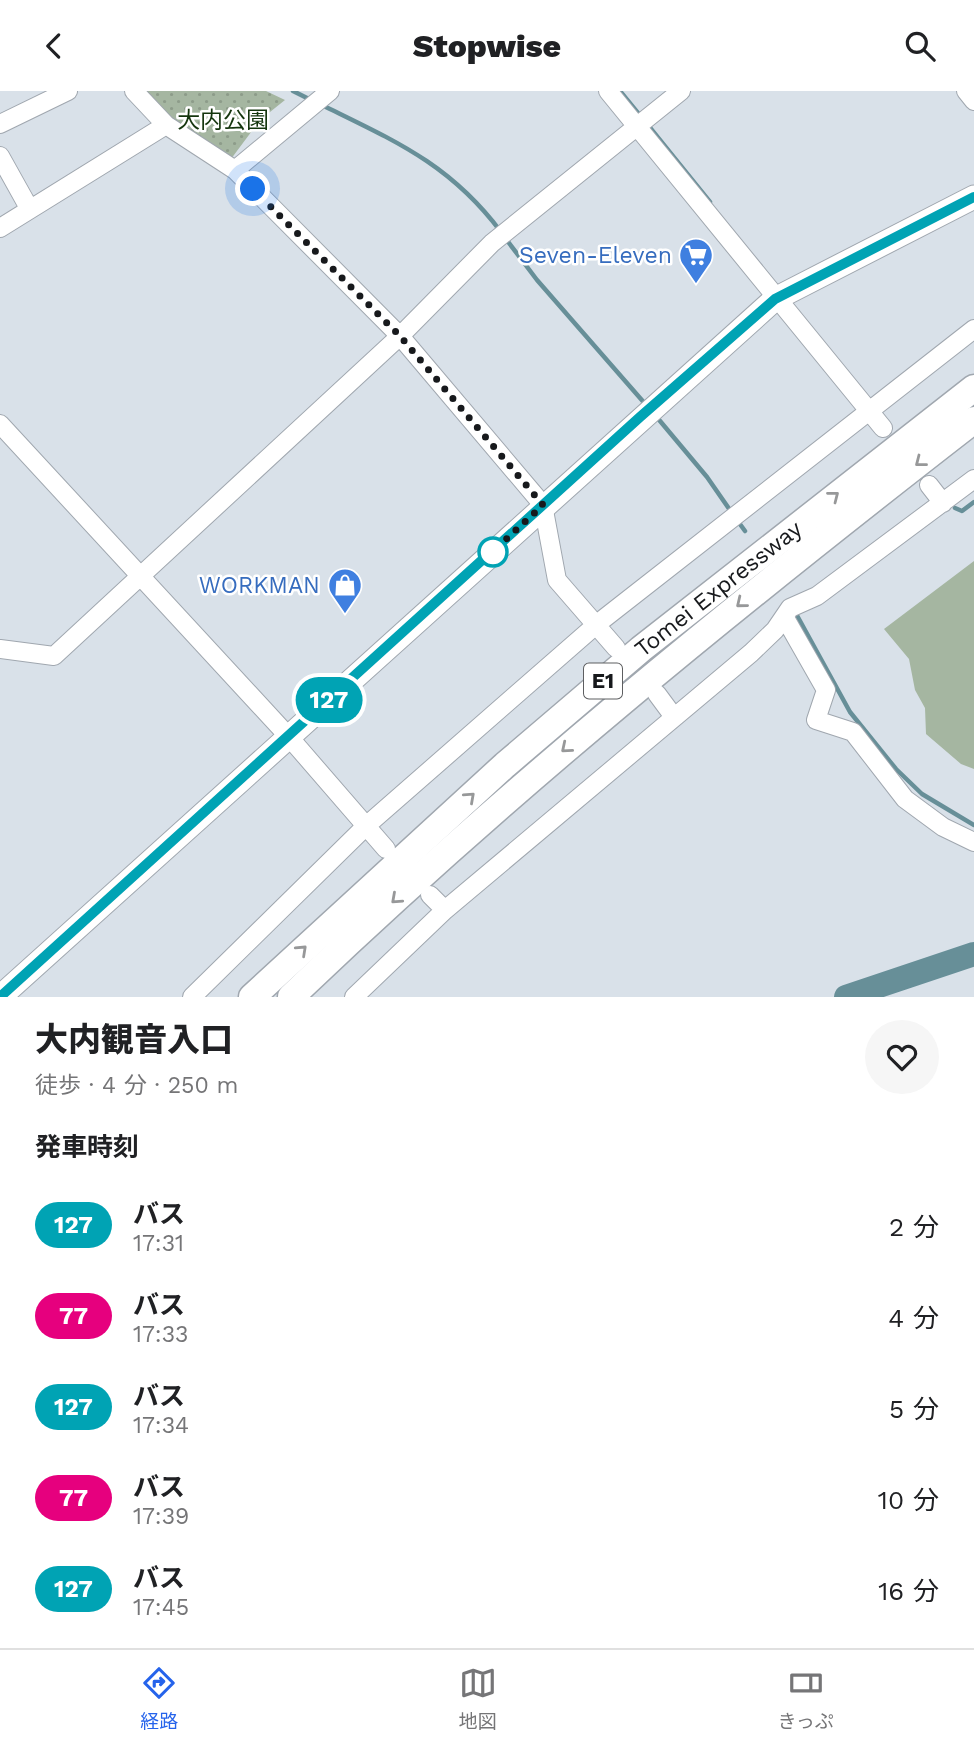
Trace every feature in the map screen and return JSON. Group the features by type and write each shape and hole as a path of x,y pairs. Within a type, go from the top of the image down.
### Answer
{"highway":[{"name":"Tomei Expressway","path":"252,997 495,774 641,649 974,388"},
{"name":"Tomei Expressway","path":"291,997 522,785 658,670 974,420"}],"main road":[{"path":"0,997 640,417 775,299 974,197"}],"street":[{"path":"0,124 68,91"},
{"path":"134,91 166,125 235,170 400,336 543,505 557,580 616,648"},
{"path":"235,170 330,91"},
{"path":"608,91 775,299 883,428"},
{"path":"0,649 54,656 400,336 514,223 681,91"},
{"path":"966,91 974,101"},
{"path":"0,227 166,125"},
{"path":"0,156 29,208"},
{"path":"192,997 366,826 597,624 868,409 974,329"},
{"path":"0,424 139,578 289,737 386,849"},
{"path":"354,997 444,910 751,653 793,609 974,479"},
{"path":"929,485 943,503"},
{"path":"793,609 826,690 816,720 853,732 905,799 943,827 974,842"},
{"path":"657,694 674,717"},
{"path":"430,895 444,910"}],"green space":[{"name":"大内公園","path":"145,91 266,91 285,100 260,120 231,159 171,121"},
{"path":"974,561 974,769 961,764 926,734 925,708 915,690 909,659 884,629"}],"waterway":[{"path":"293,91 311,100"},
{"path":"620,91 642,118"},
{"path":"322,105 374,130 441,171 482,208 501,232"},
{"path":"647,124 710,202"},
{"path":"506,239 537,280 647,406"},
{"path":"655,415 707,477 732,513"},
{"path":"955,508 962,511 974,502"},
{"path":"737,520 745,531"},
{"path":"794,610 850,712 896,769 922,794 974,825"},
{"path":"846,997 974,954"}],"bus line":[{"name":"127","path":"0,997 640,417 775,299 974,197"}],"place":[{"name":"Seven-Eleven","path":"696,285"},
{"name":"WORKMAN","path":"345,615"}],"route":[{"path":"253,189 400,336 543,505 488,556 493,552"}]}
